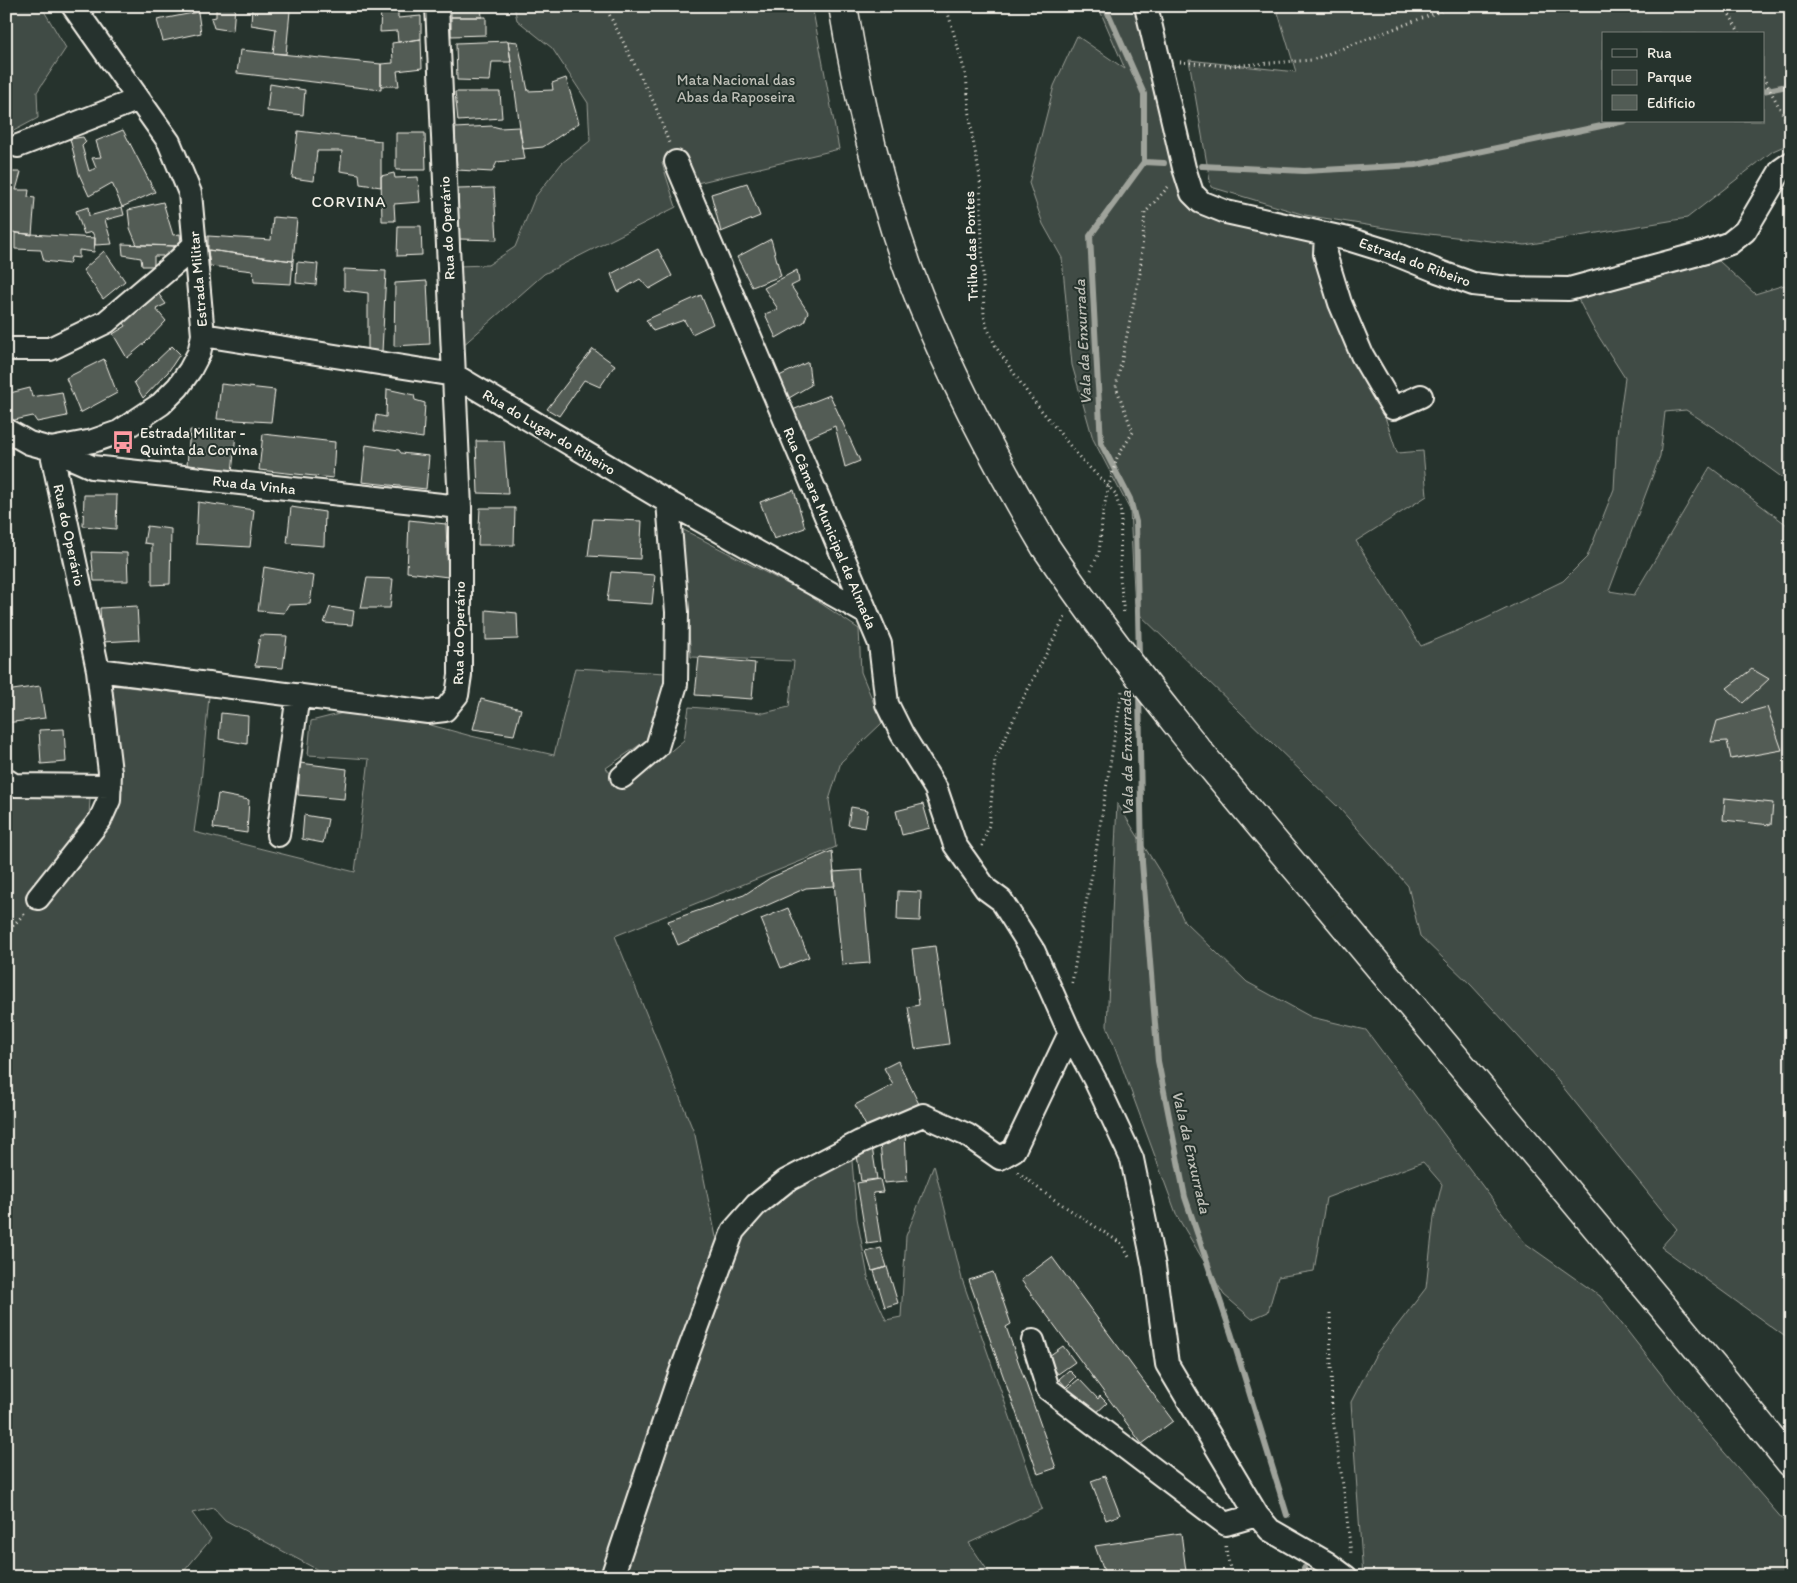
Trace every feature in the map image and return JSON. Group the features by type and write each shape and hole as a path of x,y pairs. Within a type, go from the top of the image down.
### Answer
{"main road":[{"path":"843,6 861,104 880,178 909,270 959,388 1010,487 1045,546 1080,598 1116,646 1225,785 1326,903 1791,1463"}],"street":[{"name":"Estrada Militar","path":"6,430 29,443 51,449 93,441 119,432 161,404 178,387 199,353 203,335 190,193 169,142 73,6"},
{"name":"Rua do Operário","path":"51,449 98,670 428,712 446,710 458,695 460,675 460,507 437,6"},
{"name":"Estrada do Ribeiro","path":"1146,6 1184,168 1192,193 1201,202 1226,212 1348,238 1473,284 1510,288 1569,289 1706,252 1730,243 1745,231 1781,170 1791,163"},
{"path":"18,146 139,99"},
{"name":"Rua Câmara Municipal de Almada","path":"676,162 880,644 887,704 902,734 936,789 955,845 980,881 1000,900 1034,952 1070,1033 1095,1080 1132,1159 1154,1266 1167,1364 1257,1515 1270,1530 1327,1563 1346,1577"},
{"path":"1326,234 1325,254 1340,303 1362,355 1393,408 1421,396"},
{"path":"6,349 50,349 106,322 194,245"},
{"name":"Rua do Lugar do Ribeiro","path":"203,335 454,376 668,502 866,613"},
{"name":"Rua da Vinha","path":"51,449 92,467 460,507"},
{"path":"622,777 657,747 676,684 677,612 668,502"},
{"path":"38,898 100,820 109,800 110,772 98,670"},
{"path":"278,835 298,695"},
{"path":"6,780 14,785 110,786"},
{"path":"612,1577 678,1380 734,1231 756,1205 786,1181 860,1142 924,1115 967,1135 1000,1158 1014,1150 1070,1033"},
{"path":"1033,1341 1048,1389 1226,1524 1257,1515"}],"path":[{"path":"605,6 655,105 676,162"},
{"name":"Trilho das Pontes","path":"946,6 966,76 972,135 980,177 984,316 987,327 1010,370 1029,395 1080,458 1109,485"},
{"path":"1160,64 1178,62 1228,66 1312,60 1454,6"},
{"path":"1725,6 1739,32"},
{"path":"1764,79 1791,129"},
{"path":"1090,570 1099,553 1103,512 1117,458 1133,432 1116,387 1140,273 1145,213 1184,168"},
{"path":"1109,485 1115,493 1121,513 1120,577 1124,617"},
{"path":"980,881 989,826 995,760 1022,700 1067,614"},
{"path":"1072,989 1118,718 1122,682"},
{"path":"6,933 38,898"},
{"path":"1000,1158 1043,1192 1122,1244 1131,1262"},
{"path":"1330,1313 1332,1413 1351,1555 1346,1577"},
{"path":"1226,1524 1226,1555 1232,1577"}],"green space":[{"path":"6,6 41,6 66,48 37,92 38,118 6,135"},
{"name":"Mata Nacional das Abas da Raposeira","path":"514,6 812,6 839,149 697,183 684,153 662,163 676,207 544,274 461,347 457,266 488,265 515,247 535,197 562,163 590,141 588,103 552,48 517,20"},
{"path":"1098,6 1135,6 1194,203 1316,241 1327,289 1386,420 1397,453 1423,451 1427,496 1356,541 1421,646 1485,619 1563,581 1587,557 1614,489 1617,434 1625,378 1592,326 1578,299 1719,261 1755,294 1791,283 1791,484 1723,434 1686,410 1665,412 1660,456 1609,591 1634,595 1710,467 1791,528 1791,1341 1661,1247 1677,1229 1550,1071 1471,985 1420,936 1408,886 1340,809 1135,610 1130,510 1093,439 1072,365 1062,258 1043,224 1029,183 1054,86 1077,36 1125,69"},
{"path":"1276,6 1791,6 1791,143 1773,151 1687,218 1525,245 1403,231 1305,215 1211,187 1189,60 1296,72"},
{"path":"680,528 807,594 859,629 861,672 882,723 841,762 829,800 836,847 615,936 695,1135 716,1237 738,1245 769,1206 851,1150 857,1218 869,1282 886,1320 901,1317 906,1236 934,1165 962,1279 1042,1509 969,1543 992,1577 331,1577 225,1520 214,1508 192,1513 211,1539 179,1577 6,1577 6,790 21,797 90,799 89,816 25,896 46,906 78,866 118,803 119,752 110,685 209,696 201,783 194,832 355,872 369,759 308,755 311,721 343,713 394,715 471,736 554,755 575,668 666,673 654,735 606,768 624,790 684,740 689,707 764,713 789,707 794,661 691,657"},
{"path":"1117,803 1165,880 1184,921 1247,982 1311,1017 1366,1030 1525,1243 1600,1296 1704,1429 1791,1529 1791,1577 1363,1577 1351,1402 1377,1352 1426,1288 1434,1217 1442,1184 1423,1162 1326,1198 1314,1271 1278,1277 1268,1312 1252,1319 1224,1295 1177,1216 1107,1026"}],"building":[{"path":"216,6 235,6 233,31 214,28 211,18 216,17"},
{"path":"252,6 281,6 280,10"},
{"path":"367,6 381,6 381,13 367,12"},
{"path":"381,6 398,6 398,18 421,16 421,39 398,42 397,31 380,32"},
{"path":"451,6 481,6 482,17 451,17"},
{"path":"252,7 290,11 286,54 273,53 276,29 251,25"},
{"path":"198,12 201,33 163,41 157,20"},
{"path":"451,17 486,17 486,35 451,36"},
{"path":"421,39 422,68 397,71 399,86 381,86 381,64 393,63 392,43"},
{"path":"508,41 518,42 528,91 553,90 552,83 566,78 579,123 543,147 523,149"},
{"path":"508,41 511,62 492,62 490,81 457,80 456,43"},
{"path":"240,50 381,64 381,90 237,73"},
{"path":"270,84 305,90 303,115 267,111"},
{"path":"455,92 500,92 502,118 458,121"},
{"path":"492,126 500,128 519,127 525,159 497,162 492,172 457,170 455,128"},
{"path":"123,130 155,192 122,207 112,183 89,196 79,174 70,139 83,137 86,142 82,146 89,171 96,168 92,158 101,157 96,141"},
{"path":"298,131 381,141 381,187 360,184 359,174 340,171 342,151 317,151 314,181 292,178"},
{"path":"396,133 425,133 426,170 396,170"},
{"path":"6,172 21,172 16,190 29,190 28,197 35,198 32,235 6,231"},
{"path":"394,173 395,178 418,177 420,202 394,204 395,221 382,221 381,176"},
{"path":"747,183 760,216 721,232 711,194"},
{"path":"494,188 497,240 459,239 458,189"},
{"path":"163,202 173,235 180,234 181,243 175,246 137,245 130,228 128,210"},
{"path":"88,207 89,216 122,207 124,215 105,220 112,244 95,245 95,238 92,232 84,234 76,211"},
{"path":"273,217 297,219 293,261 208,250 208,236 271,240"},
{"path":"398,226 421,226 422,255 397,256"},
{"path":"15,233 95,238 94,252 79,250 79,258 71,257 69,264 44,261 41,250 15,249"},
{"path":"771,239 781,276 752,287 737,257"},
{"path":"122,244 175,246 176,253 165,260 163,256 154,256 154,266 142,266 141,258 123,255"},
{"path":"658,249 672,276 649,289 640,279 618,292 611,274"},
{"path":"208,250 293,261 291,284 254,282 253,271 210,266"},
{"path":"104,251 125,281 103,299 83,270"},
{"path":"297,262 318,264 316,285 296,283"},
{"path":"344,269 386,271 382,352 368,349 368,293 344,290"},
{"path":"797,270 799,282 791,286 808,312 804,322 776,338 765,314 778,309 764,288"},
{"path":"427,281 430,344 394,346 395,283"},
{"path":"157,292 166,304 156,309 166,321 145,343 127,358 113,334 126,326 117,313"},
{"path":"701,295 713,324 692,334 684,320 653,331 646,320"},
{"path":"172,346 180,354 168,372 143,398 134,382"},
{"path":"593,349 615,365 600,387 584,380 559,416 547,409"},
{"path":"104,359 117,393 80,413 66,378"},
{"path":"808,362 811,385 784,401 775,378"},
{"path":"221,384 275,390 271,422 217,419"},
{"path":"30,388 32,397 62,392 67,416 37,422 33,416 10,421 6,418 6,394"},
{"path":"387,389 414,395 415,400 425,403 423,438 374,431 376,415 386,417"},
{"path":"830,395 860,461 845,467 835,426 803,440 790,411"},
{"path":"190,430 236,433 232,473 187,465"},
{"path":"263,434 335,442 333,478 259,470"},
{"path":"476,441 504,441 508,494 478,493"},
{"path":"366,445 399,450 401,453 429,456 426,489 362,482"},
{"path":"794,490 805,528 774,539 760,502"},
{"path":"84,495 117,495 116,529 83,526"},
{"path":"198,502 254,510 250,547 196,544"},
{"path":"291,507 325,512 324,546 287,543"},
{"path":"480,508 515,508 514,545 478,545"},
{"path":"593,519 642,521 640,559 588,556"},
{"path":"409,520 446,524 448,577 407,572"},
{"path":"147,526 171,529 170,584 152,585 152,544 144,543"},
{"path":"91,552 127,553 128,581 94,581"},
{"path":"264,567 314,576 310,604 288,605 284,613 258,611"},
{"path":"611,572 655,575 652,604 607,601"},
{"path":"367,578 393,579 390,608 361,608"},
{"path":"137,606 139,640 102,642 100,608"},
{"path":"330,607 354,611 352,625 324,623"},
{"path":"486,610 517,613 518,639 486,640"},
{"path":"260,635 287,636 283,668 255,666"},
{"path":"699,657 755,663 752,699 695,695"},
{"path":"1752,669 1769,679 1743,703 1727,688"},
{"path":"40,686 45,718 6,723 6,691"},
{"path":"481,699 521,709 514,735 473,729"},
{"path":"1767,707 1782,750 1731,759 1727,741 1711,742 1717,721"},
{"path":"221,713 248,716 247,744 219,739"},
{"path":"64,729 66,762 41,764 39,730"},
{"path":"300,763 347,769 344,799 298,795"},
{"path":"218,794 249,800 247,833 213,828"},
{"path":"1725,798 1773,803 1771,825 1723,820"},
{"path":"923,804 930,828 902,835 896,811"},
{"path":"851,807 868,810 865,828 848,825"},
{"path":"304,815 328,819 323,843 302,839"},
{"path":"832,851 835,886 806,888 678,945 668,921 744,895 770,878"},
{"path":"862,870 870,963 842,965 833,872"},
{"path":"898,891 921,892 920,921 897,920"},
{"path":"788,908 809,957 781,968 761,919"},
{"path":"935,946 949,1044 915,1049 908,1007 919,1005 912,949"},
{"path":"898,1061 919,1104 868,1130 855,1105 893,1085 884,1068"},
{"path":"905,1131 907,1181 884,1183 880,1143"},
{"path":"872,1147 877,1179 861,1181 856,1149"},
{"path":"880,1179 883,1192 873,1193 881,1242 867,1244 857,1183"},
{"path":"881,1248 887,1267 872,1271 866,1252"},
{"path":"1052,1257 1173,1421 1142,1444 1021,1280"},
{"path":"887,1267 898,1303 885,1307 874,1271"},
{"path":"993,1272 1011,1324 1006,1327 1056,1468 1038,1474 969,1280"},
{"path":"1063,1346 1075,1362 1058,1374 1046,1358"},
{"path":"1069,1370 1076,1377 1066,1387 1059,1379"},
{"path":"1079,1379 1098,1399 1100,1396 1107,1403 1093,1416 1067,1389"},
{"path":"1105,1476 1120,1515 1106,1520 1091,1481"},
{"path":"1181,1533 1186,1571 1147,1577 1106,1577 1095,1546"}],"waterway":[{"name":"Vala da Enxurrada","path":"1105,6 1144,94 1144,162 1090,236 1101,443 1130,499 1136,522 1139,658"},
{"path":"1764,91 1791,85"},
{"path":"1202,166 1304,171 1416,165 1620,122"},
{"path":"1144,162 1164,163"},
{"name":"Vala da Enxurrada","path":"1139,691 1142,862 1158,1061 1185,1197 1231,1333 1287,1515"},
{"name":"Vala da Enxurrada","path":"1304,1568 1307,1577"}],"place":[{"name":"Estrada Militar - Quinta da Corvina","path":"123,442"}],"district":[{"name":"CORVINA","path":"349,201"}]}
